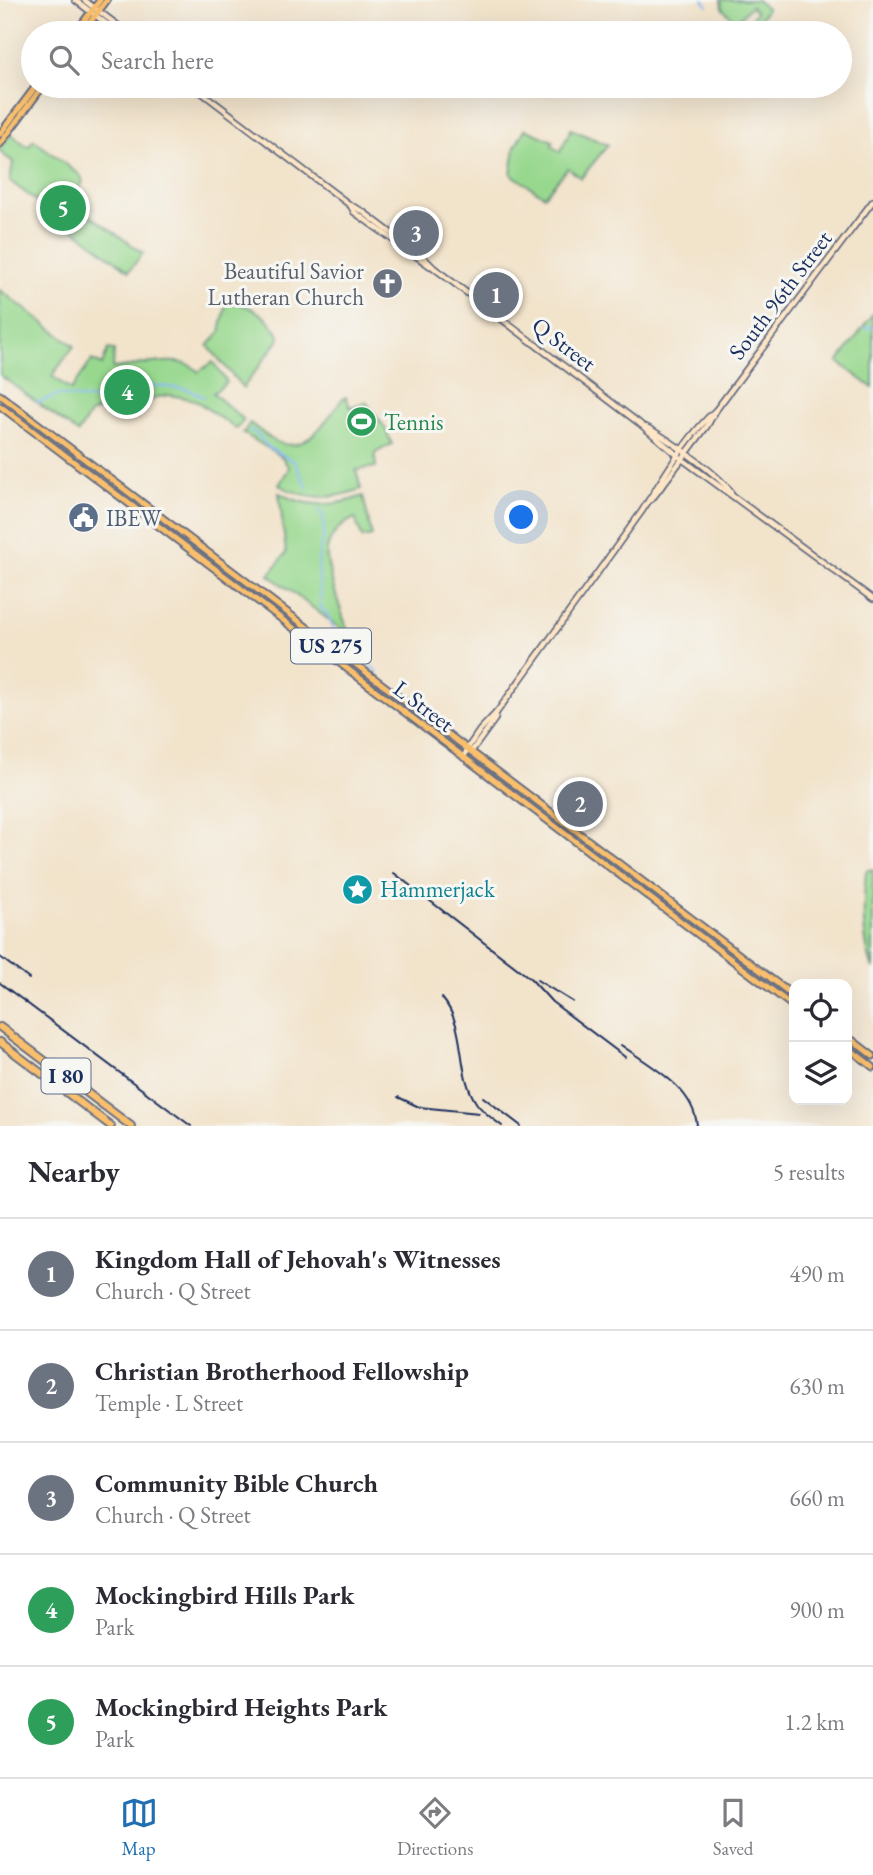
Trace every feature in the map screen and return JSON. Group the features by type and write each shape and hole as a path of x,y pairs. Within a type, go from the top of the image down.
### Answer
{"highway":[{"name":"I 80","path":"0,1027 131,1126"},
{"name":"I 80","path":"0,1042 111,1126"}],"main road":[{"path":"75,0 110,21"},
{"path":"84,0 106,21"},
{"path":"89,21 100,0"},
{"path":"86,21 107,0"},
{"path":"0,134 27,98"},
{"path":"0,144 34,98"},
{"name":"Q Street","path":"209,98 350,205 354,212 434,268 873,599"},
{"name":"South 96th Street","path":"464,758 489,719 497,712 652,499 705,421 873,201"},
{"name":"L Street","path":"0,395 789,992"},
{"name":"L Street","path":"0,406 789,1003"},
{"path":"852,1040 873,1056"},
{"path":"852,1051 873,1067"}],"green space":[{"path":"721,0 757,0 767,9 758,21 754,21 751,19 756,12 751,6 735,21 722,8"},
{"path":"525,129 553,141 552,146 560,152 571,129 608,145 581,178 568,168 544,196 511,174 515,147"},
{"path":"11,134 28,147 34,140 81,176 83,182 70,201 143,253 129,271 10,181 13,162 0,152 0,148"},
{"path":"0,290 74,346 52,376 71,390 92,360 102,365 108,349 114,350 113,368 171,362 191,366 198,372 213,362 227,382 213,393 244,420 236,429 195,400 170,395 158,397 134,408 106,406 90,414 78,433 0,375"},
{"path":"227,300 244,305 265,317 280,338 243,388 208,346 220,332"},
{"path":"873,314 873,388 838,362"},
{"path":"346,397 350,407 366,402 385,428 392,444 375,453 376,467 356,470 361,489 319,497 299,494 279,485 289,468 282,457 243,433 250,423 273,440 295,444 314,434"},
{"path":"279,493 300,501 321,504 363,496 372,536 362,538 355,518 337,530 327,550 331,579 349,635 269,575 286,553"},
{"path":"873,869 873,969 866,945 864,908 866,871"}],"waterway":[{"path":"703,0 708,6"},
{"path":"865,328 873,327"},
{"path":"36,403 58,395 94,400 119,385 135,381 187,389 204,397"},
{"path":"249,430 257,434 269,448 294,461 307,487"},
{"path":"320,510 324,520 318,560 321,608 328,616 337,637 378,672"}],"railway":[{"path":"394,873 531,979 552,1002 625,1057"},
{"path":"0,957 29,979"},
{"path":"537,980 573,1002"},
{"path":"0,983 191,1126"},
{"path":"442,998 450,1010 459,1036 470,1091 477,1104 502,1126"},
{"path":"621,1045 679,1089 694,1112 697,1126"},
{"path":"398,1097 419,1107 479,1113"},
{"path":"483,1097 521,1126"}],"place":[{"name":"Mockingbird Heights Park","path":"63,208"},
{"name":"Community Bible Church","path":"416,233"},
{"name":"Beautiful Savior Lutheran Church","path":"387,284"},
{"name":"Kingdom Hall of Jehovah's Witnesses","path":"496,295"},
{"name":"Mockingbird Hills Park","path":"127,392"},
{"name":"Tennis","path":"361,422"},
{"name":"IBEW","path":"83,518"},
{"name":"Christian Brotherhood Fellowship","path":"580,804"},
{"name":"Hammerjack","path":"357,889"}]}
